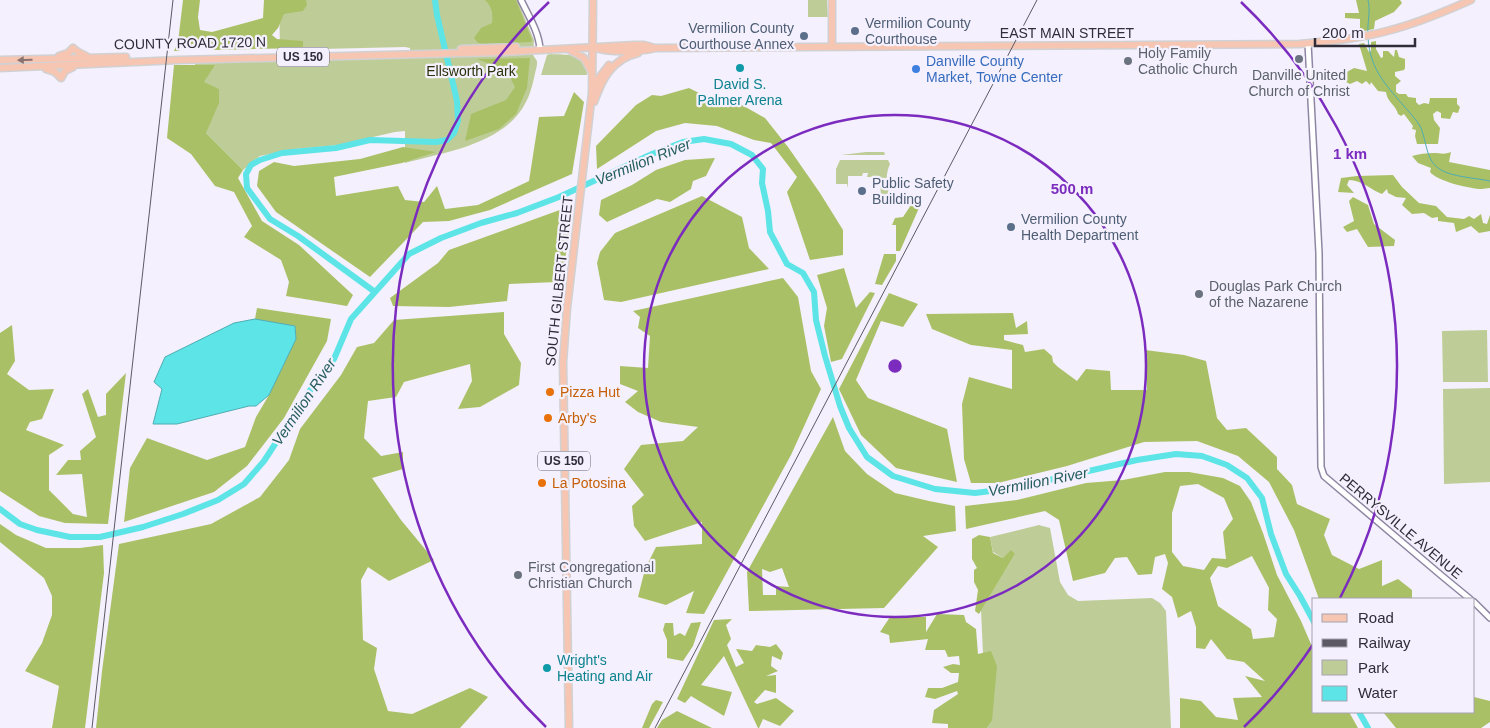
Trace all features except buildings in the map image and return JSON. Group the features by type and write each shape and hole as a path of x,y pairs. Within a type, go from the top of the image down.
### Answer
{"main road":[{"name":"SOUTH GILBERT STREET","path":"569,728 563,370 566,308 590,112 594,94 593,0"},
{"path":"832,0 832,47"},
{"name":"EAST MAIN STREET","path":"593,47 602,50 644,51 656,48 1308,44 1361,37 1410,25 1471,0"},
{"name":"EAST MAIN STREET","path":"593,47 644,44 656,48"},
{"name":"US 150","path":"410,52 593,47"},
{"path":"43,59 63,55 73,48 93,58"},
{"path":"594,94 595,83 608,66 620,56 631,50 656,48"},
{"path":"567,49 584,58 593,75"},
{"path":"594,94 610,70 622,58 644,51"},
{"name":"COUNTY ROAD 1720 N","path":"0,60 410,52"},
{"name":"COUNTY ROAD 1720 N","path":"82,64 410,52"},
{"name":"US 150","path":"0,68 82,64"},
{"path":"37,67 53,70 61,78 69,68 82,64"}],"street":[{"path":"521,0 540,42 540,49"},
{"name":"PERRYSVILLE AVENUE","path":"1308,44 1319,253 1321,467 1324,476 1469,598"},
{"path":"1475,603 1490,618"}],"green space":[{"path":"183,0 200,0 198,17 200,30 212,32 263,18 264,0 306,0 307,5 303,11 284,14 278,28 272,35 277,39 303,41 303,48 214,50 209,44 192,44 188,49 182,47 179,51 174,51 178,42"},
{"name":"Ellsworth Park","path":"279,0 517,0 534,40 533,55 537,61 530,93 516,116 504,128 473,144 438,155 405,163 405,131 338,145 296,149 260,156 243,170 206,133 195,104 195,63 410,57 410,48 405,47 280,50"},
{"path":"485,0 516,0 532,40 531,42 478,43 474,38 481,28 492,23 492,10"},
{"path":"808,0 827,0 828,17 808,17"},
{"path":"1356,0 1400,0 1402,3 1394,12 1375,21 1374,29 1360,32 1360,19 1345,18 1345,13 1359,13"},
{"path":"1376,41 1376,49 1381,58 1383,57 1383,51 1388,51 1394,57 1395,50 1397,50 1399,57 1405,59 1404,70 1395,72 1395,76 1401,81 1396,85 1396,92 1416,98 1416,102 1419,105 1429,104 1430,98 1457,98 1457,104 1460,107 1458,113 1453,112 1450,119 1441,118 1441,113 1437,111 1433,114 1434,120 1440,128 1438,144 1417,144 1416,130 1412,129 1413,126 1404,114 1401,116 1398,114 1386,92 1378,91 1371,82 1370,85 1366,81 1362,84 1357,81 1350,84 1346,82 1345,73 1354,68 1367,71 1359,44 1364,43 1369,52 1371,51 1371,42"},
{"path":"547,55 574,56 583,62 587,75 541,75"},
{"path":"530,58 527,88 516,114 499,129 465,141 471,114 506,100 515,87 506,70 477,59"},
{"path":"174,65 215,65 204,82 219,89 219,103 206,133 243,170 238,178 262,221 299,245 353,295 347,306 286,296 289,282 281,260 244,237 252,226 234,192 215,186 191,154 167,138"},
{"path":"689,88 703,95 742,105 765,118 788,147 843,230 843,255 810,260 787,192 797,177 771,143 754,140 717,126 685,123 656,131 597,169 596,146 636,105 652,95 661,96"},
{"path":"574,92 584,102 572,174 490,210 449,221 423,222 370,277 276,212 257,186 259,171 274,162 294,166 360,159 403,147 436,152 402,163 334,177 336,196 398,186 405,200 424,202 437,186 445,209 478,205 529,181 539,117 564,116"},
{"path":"884,152 885,154 841,155"},
{"path":"1451,152 1449,162 1490,170 1490,188 1470,188 1446,181 1434,175 1430,172 1431,168 1418,163 1412,156 1425,153 1444,154"},
{"path":"715,158 706,176 693,181 691,189 670,202 657,199 607,222 599,215 601,200 632,185 656,170 685,160"},
{"path":"840,160 888,160 890,164 887,179 889,198 881,198 880,177 867,177 868,173 863,173 862,176 848,176 848,188 847,184 836,184 836,169"},
{"path":"1393,175 1402,187 1419,203 1436,206 1447,217 1464,219 1469,216 1474,219 1481,214 1483,223 1487,224 1490,215 1490,231 1479,233 1471,226 1456,232 1454,223 1438,221 1438,217 1432,218 1424,213 1412,214 1402,205 1406,198 1396,197 1388,193 1387,189 1382,194 1354,180 1349,180 1347,185 1354,193 1338,192 1341,178"},
{"path":"702,196 742,217 749,248 769,269 621,302 604,300 597,263 600,252 615,233"},
{"path":"921,196 923,199 900,251 896,251 896,225 892,225 895,218 903,217 912,201 919,199"},
{"path":"1353,197 1368,205 1374,224 1395,240 1394,246 1368,247 1357,229 1347,232 1343,227 1354,221 1349,201"},
{"path":"568,207 571,216 564,269 559,272 556,282 509,284 507,301 449,307 393,306 390,298 438,263 449,250"},
{"path":"884,254 896,254 896,261 882,285 875,284"},
{"path":"844,268 856,308 870,292 875,293 842,359 831,362 824,326 827,308 817,275"},
{"path":"783,278 798,297 811,371 821,389 791,455 704,614 686,613 694,591 666,605 638,597 645,569 656,547 702,544 702,522 645,541 634,526 632,506 644,495 624,469 641,445 683,441 698,427 661,422 638,412 625,402 638,391 620,384 620,366 648,368 650,336 638,328 640,317 633,311"},
{"path":"889,293 918,304 903,327 881,321 856,380 868,398 947,429 957,482 896,468 861,435 839,389"},
{"path":"257,308 331,319 327,341 284,418 247,466 214,492 124,522 130,468 147,438 207,460 245,447 256,417 269,395 296,339 295,326 255,319"},
{"path":"504,312 504,334 521,363 519,385 480,407 458,409 472,381 470,364 404,382 396,397 368,401 364,438 381,456 403,452 403,469 372,478 401,520 434,560 389,581 368,567 361,580 363,640 377,648 374,669 388,711 412,714 470,688 488,697 460,728 96,728 119,544 211,524 260,497 289,460 300,429 341,375 357,347 374,343 394,320"},
{"path":"1013,313 1016,328 1027,321 1028,334 1004,335 1004,340 1023,345 1025,352 1044,349 1052,356 1053,362 1058,367 1077,381 1086,369 1110,371 1111,390 1147,390 1145,350 1184,355 1206,361 1217,418 1227,430 1246,428 1277,457 1277,469 1292,485 1297,504 1330,519 1324,535 1332,555 1359,569 1382,560 1382,586 1398,579 1412,590 1412,598 1319,598 1294,530 1269,482 1238,456 1197,441 1144,442 1067,466 998,483 971,483 964,459 962,404 969,377 1012,389 1012,350 971,345 932,329 926,314"},
{"path":"12,325 15,361 7,374 29,390 54,389 42,419 30,422 26,430 64,445 49,455 49,490 73,514 87,517 82,474 56,475 68,460 81,460 80,451 96,437 82,394 88,389 98,417 106,415 106,394 126,373 108,524 65,523 39,516 0,491 0,333"},
{"path":"1487,330 1488,382 1443,382 1442,331"},
{"path":"1490,388 1490,482 1444,484 1443,389"},
{"path":"833,417 845,451 867,474 895,493 955,506 956,531 923,536 938,547 884,608 749,611 747,572","holes":["782,568 789,587 776,586 776,595 763,595 762,569 770,572"]},
{"path":"1165,472 1189,472 1223,478 1240,486 1251,502 1277,575 1312,646 1312,713 1350,713 1358,728 1180,728 1180,698 1201,701 1216,717 1238,720 1233,698 1262,697 1245,676 1265,681 1244,662 1227,659 1211,639 1205,649 1196,648 1196,627 1191,611 1178,618 1172,597 1162,589 1168,563 1165,554 1155,557 1152,574 1138,575 1127,557 1115,558 1105,573 1073,581 1059,520 1045,511 966,529 965,506 1017,500 1086,483 1123,480","holes":["1198,484 1224,498 1233,519 1223,532 1226,559 1212,558 1204,570 1183,566 1172,552 1172,513 1180,486","1252,556 1269,588 1268,610 1277,619 1274,637 1253,639 1251,629 1218,606 1210,578 1218,566 1227,568"]},
{"path":"0,524 16,535 46,548 80,548 103,545 104,573 85,728 52,728 59,686 25,671 42,643 52,615 52,596 44,578 0,542"},
{"path":"1039,525 1050,528 1060,582 1068,595 1078,601 1152,598 1160,603 1166,611 1171,728 987,728 992,721 991,652 983,654 981,610 1015,554 1003,558 993,552 990,537"},
{"path":"979,535 990,537 993,553 1003,558 1011,550 1015,554 979,614 975,611 978,590 974,582 974,570 977,568 972,559 972,539"},
{"path":"937,614 964,615 966,622 976,629 978,654 991,651 997,666 992,721 987,728 948,728 948,724 932,723 934,710 958,694 957,691 935,699 925,697 928,688 942,688 958,682 959,673 951,673 943,667 953,664 960,665 959,656 948,657 945,650 925,650 928,639 890,643 889,635 880,632 890,617 926,617 926,632"},
{"path":"732,619 726,625 731,639 727,645 736,667 744,663 736,649 752,651 756,645 770,647 776,644 783,653 781,660 772,656 771,666 778,671 766,676 776,675 776,693 765,690 754,702 757,704 776,698 794,711 780,726 763,719 758,728 724,656 701,685 732,692 724,716 691,696 685,703 677,699 714,620"},
{"path":"701,622 693,646 683,661 667,658 667,640 663,630 665,623 673,623 674,636 680,633 685,636 691,623"},
{"path":"1475,697 1490,701 1490,722 1481,728 1396,728 1384,713 1475,713"},
{"path":"656,700 663,702 649,728 642,728 652,704"},
{"path":"677,711 712,728 657,728 662,720"}],"water":[{"path":"255,319 295,326 296,339 269,395 256,406 249,406 177,424 153,424 162,389 154,382 165,357 234,323"}],"waterway":[{"path":"375,292 298,236 270,219 247,188 246,174 251,165 282,153 336,148 370,140 436,142 447,140 454,133 458,121 457,101 435,0"},
{"path":"1368,0 1368,34"},
{"path":"1368,38 1369,49 1375,67 1420,126 1429,156 1436,166 1452,174 1490,181"},
{"name":"Vermilion River","path":"0,509 20,524 37,530 70,537 100,537 143,527 218,500 244,484 264,461 311,389 334,359 351,319 409,254 441,238 559,197 652,154 683,142 704,139 731,144 752,155 763,169 762,183 770,232 787,264 803,273 814,292 816,320 840,406 849,428 867,457 893,476 935,489 975,493 1014,488 1137,460 1176,454 1202,456 1227,465 1247,478 1262,498 1271,534 1286,574 1312,618"},
{"name":"Vermilion River","path":"1360,713 1368,728"}],"railway":[{"path":"92,728 173,0"},
{"path":"655,728 1037,0"}],"place":[{"name":"Vermilion County Courthouse","path":"855,31"},
{"name":"Vermilion County Courthouse Annex","path":"804,36"},
{"name":"Danville United Church of Christ","path":"1299,59"},
{"name":"Holy Family Catholic Church","path":"1128,61"},
{"name":"David S. Palmer Arena","path":"740,68"},
{"name":"Danville County Market, Towne Center","path":"916,69"},
{"name":"Public Safety Building","path":"862,191"},
{"name":"Vermilion County Health Department","path":"1011,227"},
{"name":"Douglas Park Church of the Nazarene","path":"1199,294"},
{"name":"Pizza Hut","path":"550,392"},
{"name":"Arby's","path":"548,418"},
{"name":"La Potosina","path":"542,483"},
{"name":"First Congregational Christian Church","path":"518,575"},
{"name":"Wright's Heating and Air","path":"547,668"}]}
